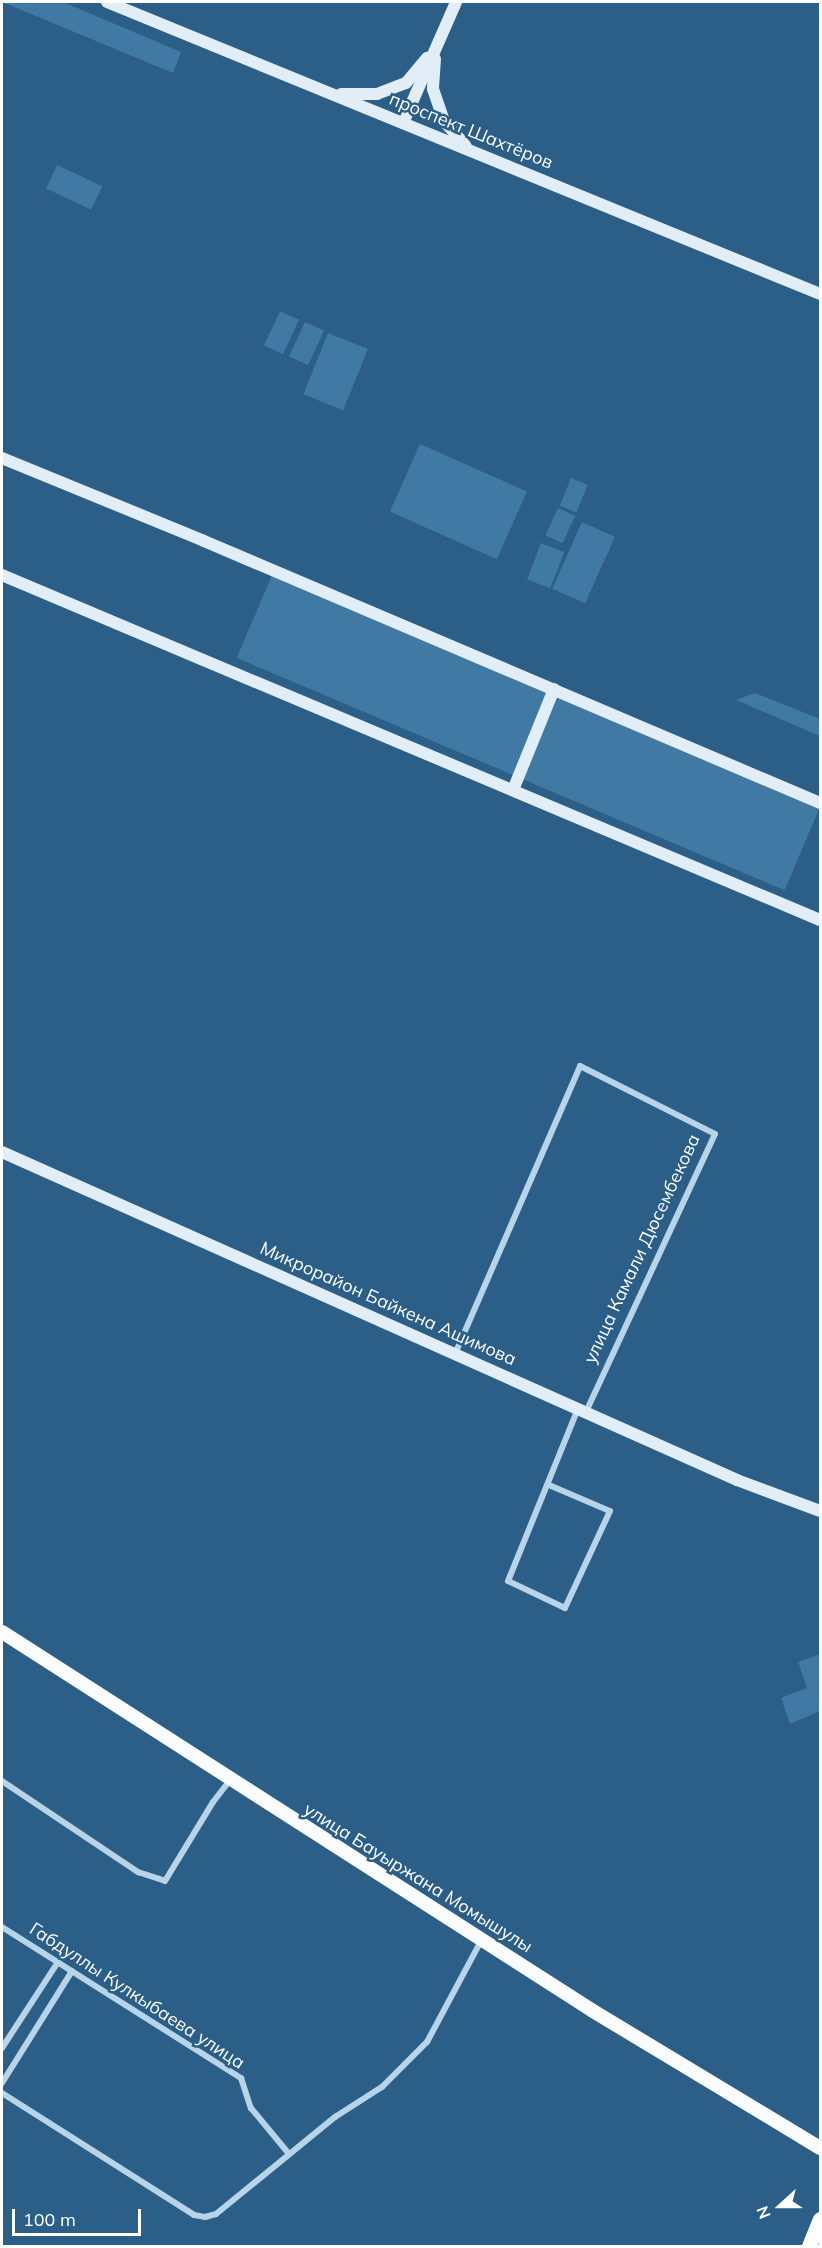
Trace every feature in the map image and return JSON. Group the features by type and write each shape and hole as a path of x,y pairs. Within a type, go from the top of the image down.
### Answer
{"highway":[{"path":"809,2247 820,2219"}],"main road":[{"name":"улица Бауыржана Момышулы","path":"2,1632 593,2012 820,2148"},
{"path":"805,2139 820,2140"},
{"path":"805,2139 820,2152"}],"street":[{"name":"проспект Шахтёров","path":"107,2 337,94 820,294"},
{"path":"403,123 456,2"},
{"path":"337,94 377,94 406,83 435,49"},
{"path":"435,49 433,89 444,121 468,149"},
{"path":"2,458 820,803"},
{"path":"2,575 820,920"},
{"path":"513,790 554,689"},
{"name":"улица Камали Дюсембекова","path":"455,1354 580,1065 715,1134 582,1410"},
{"name":"Микрорайон Байкена Ашимова","path":"2,1152 582,1410 760,1488 820,1511"},
{"path":"549,1485 610,1511 566,1608 508,1581 549,1485 582,1410"},
{"path":"2,1781 138,1872 165,1881 213,1802 232,1778"},
{"name":"Габдуллы Кулкыбаева улица","path":"2,1927 241,2078 251,2108 289,2154"},
{"path":"2,2093 194,2215 205,2217 216,2214 335,2117 382,2087 427,2042 482,1940"},
{"path":"2,2048 58,1962"},
{"path":"2,2083 72,1971"}],"shaded area":[{"path":"2,2 63,2 181,52 173,73"},
{"path":"57,165 102,186 91,210 46,189"},
{"path":"280,311 299,320 283,354 264,345"},
{"path":"305,322 324,331 308,365 289,356"},
{"path":"328,333 368,349 343,410 303,394"},
{"path":"420,444 527,492 497,559 390,512"},
{"path":"571,478 588,485 576,513 560,506"},
{"path":"558,508 575,516 563,543 545,535"},
{"path":"582,522 615,537 585,603 552,589"},
{"path":"541,543 564,552 550,588 527,579"},
{"path":"272,575 820,807 785,890 237,658"},
{"path":"755,693 820,719 820,736 736,700"},
{"path":"820,1654 820,1711 790,1724 781,1698 807,1688 798,1662"}]}
